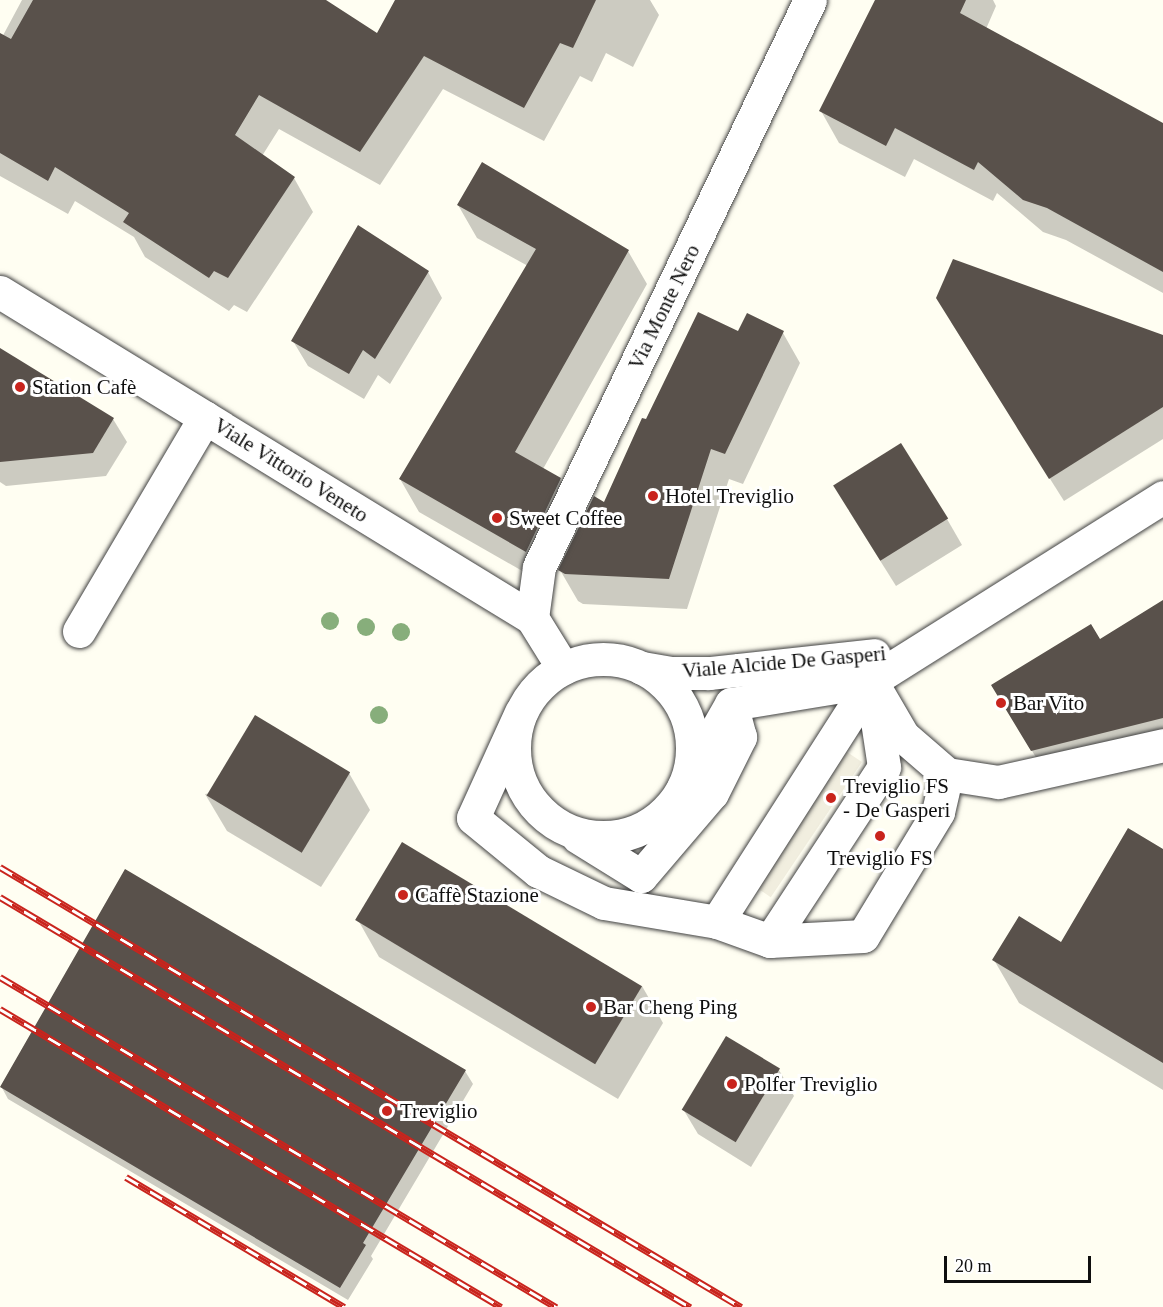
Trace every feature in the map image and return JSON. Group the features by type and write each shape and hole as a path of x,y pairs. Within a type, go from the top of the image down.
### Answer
{"street":[{"name":"Via Monte Nero","path":"532,618 539,567 810,0"},
{"name":"Viale Vittorio Veneto","path":"0,292 532,618 563,668"},
{"path":"79,631 205,417"},
{"name":"Viale Alcide De Gasperi","path":"682,790 731,704 862,670 927,648 1163,497"},
{"path":"563,828 599,837 627,834 659,818 682,790 693,756 689,722 672,691 653,674 642,668 616,660 589,660 563,668 543,682 521,712 473,818 538,871 604,903 717,922 770,940 862,936 938,812 947,774"},
{"name":"Viale Alcide De Gasperi","path":"642,668 670,673 862,670"},
{"path":"862,670 903,736 947,774 998,782 1163,745"},
{"path":"717,922 862,670"},
{"path":"770,940 884,767 862,670"},
{"path":"521,712 514,748 522,784 535,805 563,828 641,876 712,793 740,736 731,704"}],"shaded area":[{"name":"Treviglio FS","path":"847,752 862,762 771,897 756,887"}],"building":[{"path":"33,0 326,0 377,33 395,0 596,0 573,48 560,43 524,108 424,56 360,152 259,95 235,135 295,177 228,278 214,271 209,278 123,222 129,213 55,167 48,181 0,153 0,33 11,39"},
{"path":"875,0 966,0 960,13 1163,123 1163,272 1047,208 1023,200 978,162 974,170 895,128 886,146 819,111"},
{"path":"482,162 629,250 515,452 561,478 526,552 399,479 536,249 457,205"},
{"path":"358,225 429,271 375,359 363,350 349,374 291,341"},
{"path":"953,259 1163,335 1163,407 1049,479 936,298"},
{"path":"698,312 738,331 747,313 784,331 725,454 711,449 669,579 565,574 558,570 594,496 604,502 642,418 646,419"},
{"path":"0,348 114,418 93,453 0,462"},
{"path":"901,443 948,518 880,561 833,485"},
{"path":"1163,600 1163,718 1031,751 991,685 1091,624 1100,639"},
{"path":"255,715 350,772 302,853 207,796"},
{"path":"1128,828 1163,849 1163,1063 992,960 1019,916 1061,942"},
{"path":"402,842 642,986 595,1064 355,920"},
{"path":"125,869 466,1070 363,1243 366,1245 340,1288 0,1087"},
{"path":"726,1036 780,1068 736,1142 682,1110"}],"railway":[{"path":"0,867 741,1307"},
{"path":"0,897 690,1307"},
{"path":"0,977 556,1307"},
{"path":"0,1009 501,1307"},
{"path":"126,1177 344,1307"}],"place":[{"name":"Station Cafè","path":"20,387"},
{"name":"Hotel Treviglio","path":"653,496"},
{"name":"Sweet Coffee","path":"497,518"},
{"name":"Bar Vito","path":"1001,703"},
{"name":"Treviglio FS - De Gasperi","path":"831,798"},
{"name":"Treviglio FS","path":"880,836"},
{"name":"Caffè Stazione","path":"403,895"},
{"name":"Bar Cheng Ping","path":"591,1007"},
{"name":"Polfer Treviglio","path":"732,1084"},
{"name":"Treviglio","path":"387,1111"}]}
